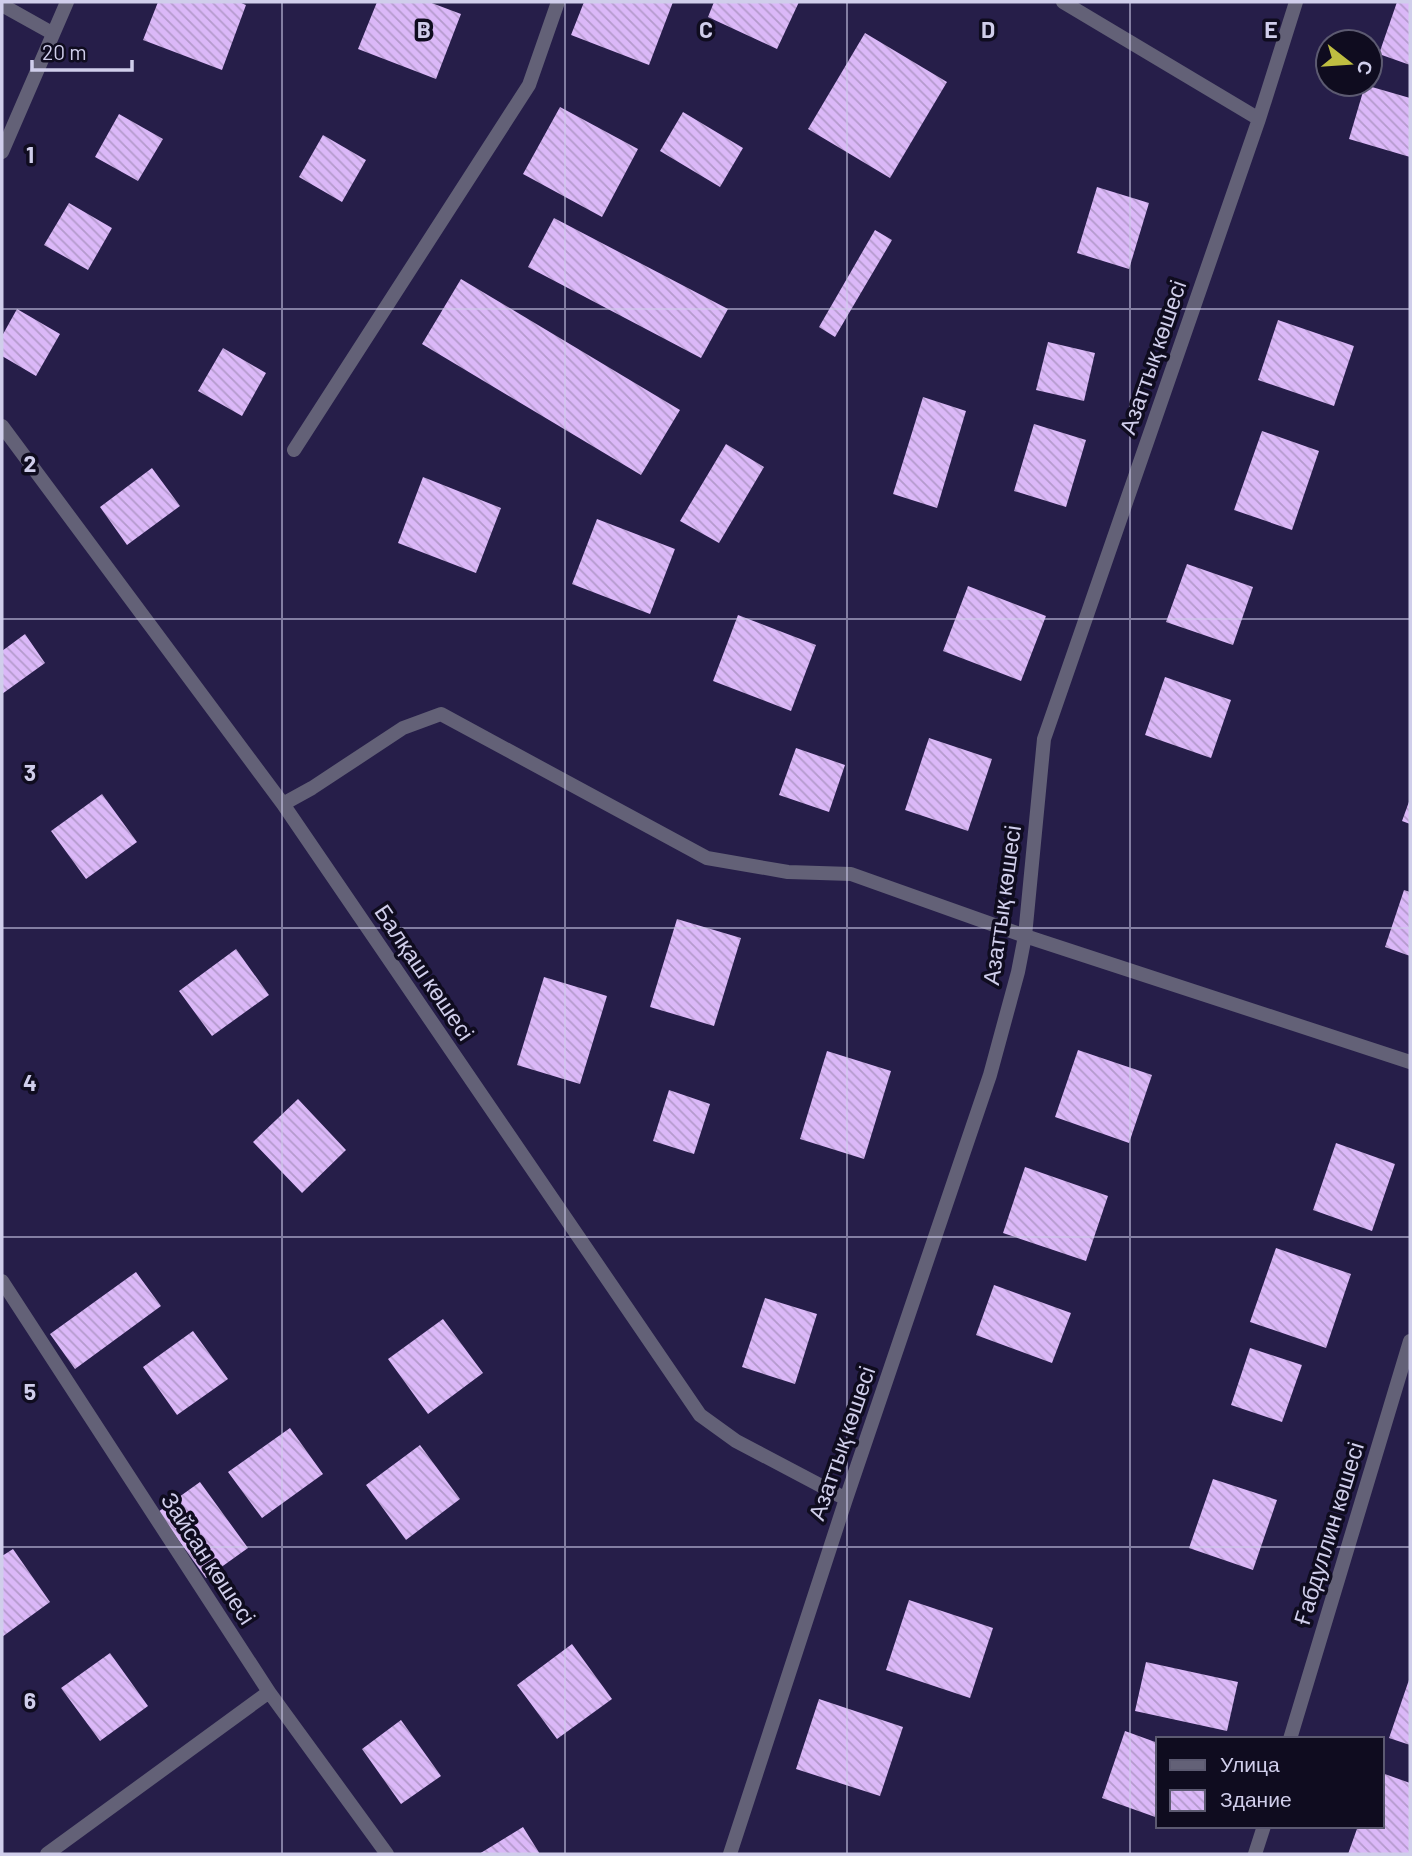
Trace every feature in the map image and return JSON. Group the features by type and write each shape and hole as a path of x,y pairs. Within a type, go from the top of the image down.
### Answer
{"street":[{"path":"2,152 67,2"},
{"path":"294,450 529,85 558,2"},
{"path":"1063,2 1259,119"},
{"name":"Азаттық көшесі","path":"730,1854 846,1499 990,1075 1025,936 1044,739 1259,119 1296,2"},
{"path":"2,5 52,33"},
{"name":"Балқаш көшесі","path":"2,426 283,804 701,1415 736,1441 846,1499"},
{"path":"283,804 403,728 441,713 707,858 788,872 851,874 1025,936 1410,1062"},
{"name":"Зайсан көшесі","path":"2,1281 269,1692 387,1854"},
{"name":"Ғабдуллин көшесі","path":"1291,1737 1410,1341"},
{"path":"47,1854 269,1692"},
{"path":"1255,1854 1263,1828"}],"building":[{"path":"158,2 239,2 246,5 222,70 143,40"},
{"path":"377,2 429,2 461,14 436,79 358,49"},
{"path":"584,2 673,2 649,65 571,35"},
{"path":"714,2 799,2 777,49 708,17"},
{"path":"1397,2 1410,2 1410,65 1384,56 1384,40"},
{"path":"865,33 947,82 890,178 808,129"},
{"path":"1384,90 1410,98 1410,157 1349,139 1361,98 1384,98"},
{"path":"560,107 638,149 602,217 523,174"},
{"path":"683,112 743,148 720,187 660,151"},
{"path":"119,114 163,139 138,181 95,157"},
{"path":"323,135 366,160 342,202 299,177"},
{"path":"1097,187 1149,203 1129,269 1077,253"},
{"path":"69,203 112,228 88,270 44,245"},
{"path":"554,218 728,309 701,358 528,267"},
{"path":"875,230 892,240 835,337 819,327"},
{"path":"461,279 680,410 641,475 422,344"},
{"path":"17,309 60,334 36,376 2,356 2,336"},
{"path":"1278,320 1354,346 1334,406 1258,380"},
{"path":"1048,342 1095,353 1084,401 1036,390"},
{"path":"223,348 266,373 242,416 198,391"},
{"path":"923,397 966,411 937,508 893,494"},
{"path":"1034,424 1086,440 1066,507 1014,491"},
{"path":"1262,431 1319,451 1292,530 1234,510"},
{"path":"726,444 764,467 719,543 680,521"},
{"path":"152,468 180,506 127,545 100,507"},
{"path":"423,477 501,508 476,573 398,543"},
{"path":"597,519 675,549 650,614 572,584"},
{"path":"1187,564 1253,587 1233,645 1166,622"},
{"path":"968,586 1046,616 1021,681 943,651"},
{"path":"738,615 816,645 791,711 713,681"},
{"path":"25,634 45,663 2,694 2,651"},
{"path":"1165,677 1231,700 1211,758 1145,735"},
{"path":"929,738 992,759 968,831 905,810"},
{"path":"796,748 845,765 829,812 779,795"},
{"path":"102,794 137,842 86,879 51,831"},
{"path":"1410,799 1410,824 1402,821"},
{"path":"1404,890 1410,892 1410,956 1385,947"},
{"path":"677,919 741,938 714,1026 650,1007"},
{"path":"236,949 269,995 212,1036 179,991"},
{"path":"544,977 607,996 580,1084 517,1065"},
{"path":"1078,1050 1152,1075 1129,1143 1055,1117"},
{"path":"827,1051 891,1071 864,1159 800,1139"},
{"path":"669,1090 710,1104 694,1154 653,1141"},
{"path":"298,1099 346,1150 302,1193 253,1142"},
{"path":"1336,1143 1395,1164 1372,1231 1313,1210"},
{"path":"1025,1167 1108,1196 1086,1261 1003,1233"},
{"path":"1276,1248 1351,1274 1326,1348 1250,1322"},
{"path":"136,1272 161,1306 75,1369 50,1334"},
{"path":"994,1285 1071,1313 1052,1363 976,1335"},
{"path":"765,1298 817,1314 795,1384 742,1367"},
{"path":"443,1319 483,1373 428,1414 388,1359"},
{"path":"193,1331 228,1379 177,1415 143,1367"},
{"path":"1250,1348 1302,1365 1282,1422 1231,1405"},
{"path":"290,1428 323,1474 262,1518 228,1472"},
{"path":"420,1445 460,1499 406,1540 366,1485"},
{"path":"1213,1479 1277,1500 1253,1570 1189,1548"},
{"path":"200,1482 248,1548 206,1578 158,1512"},
{"path":"13,1549 50,1602 2,1637 2,1556"},
{"path":"909,1600 993,1628 970,1698 886,1670"},
{"path":"572,1644 612,1699 557,1739 517,1685"},
{"path":"110,1653 148,1706 100,1741 61,1688"},
{"path":"1146,1662 1238,1682 1227,1731 1135,1711"},
{"path":"1410,1677 1410,1745 1389,1738"},
{"path":"819,1699 903,1727 880,1796 796,1769"},
{"path":"401,1720 441,1776 401,1804 362,1749"},
{"path":"1125,1731 1156,1742 1156,1817 1102,1798"},
{"path":"1384,1774 1410,1783 1410,1854 1348,1854 1357,1828 1384,1828"},
{"path":"523,1827 540,1854 479,1854"}]}
